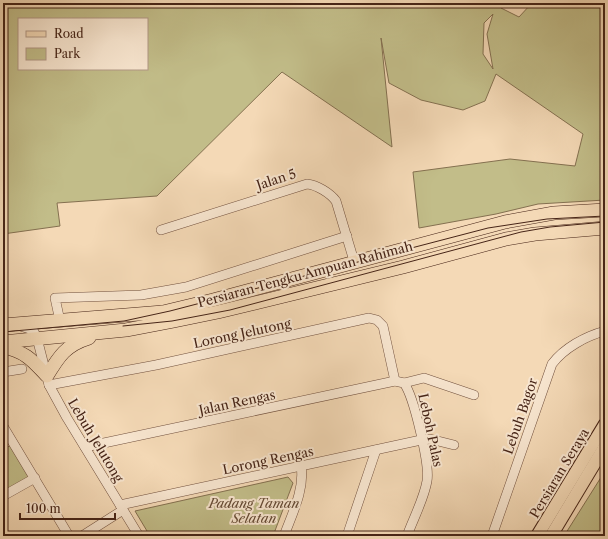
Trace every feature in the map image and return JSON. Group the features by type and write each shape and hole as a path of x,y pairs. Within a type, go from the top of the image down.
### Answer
{"highway":[{"name":"Persiaran Tengku Ampuan Rahimah","path":"8,325 163,312 512,220 554,213 605,210"},
{"name":"Persiaran Tengku Ampuan Rahimah","path":"3,342 126,330 218,312 403,267 506,239 534,234 605,228"},
{"path":"3,347 23,353 32,359 48,381 60,355 77,342 126,330"}],"main road":[{"name":"Persiaran Seraya","path":"537,536 605,424"},
{"name":"Persiaran Seraya","path":"551,536 602,457 605,446"}],"street":[{"name":"Jalan 5","path":"161,230 311,184 334,197 354,261"},
{"path":"8,325 32,330 40,338 44,330 57,321 55,298 141,295 186,287 347,236"},
{"name":"Lorong Jelutong","path":"48,381 156,365 369,318 377,320 383,326 400,382"},
{"name":"Lebuh Bagor","path":"492,536 552,364 559,355 580,341 593,334 605,331"},
{"name":"Lebuh Jelutong","path":"40,338 48,381 85,447 139,536"},
{"path":"3,372 22,369"},
{"name":"Jalan Rengas","path":"85,447 424,378 474,395"},
{"name":"Leboh Palas","path":"400,382 409,390 421,440 427,483 407,536"},
{"path":"3,426 69,536"},
{"path":"3,444 11,439"},
{"name":"Lorong Rengas","path":"82,536 122,508 301,466 421,440 430,439 454,445"},
{"path":"347,536 376,450"},
{"path":"284,536 302,484 301,466"},
{"path":"3,496 34,478"}],"green space":[{"path":"3,3 520,3 501,8 519,17 531,4 535,3 591,3 605,9 605,200 538,204 496,214 419,228 413,172 510,159 575,166 583,134 496,74 485,101 463,110 421,100 389,83 381,38 392,147 282,72 157,196 57,203 60,226 3,234","holes":["493,14 487,34 493,69 483,54 484,23"]},
{"path":"11,445 30,476 3,492 3,450"},
{"path":"605,471 605,536 564,536"},
{"name":"Padang Taman Selatan","path":"288,477 293,483 273,536 150,536 135,511"}],"tram line":[{"path":"3,332 124,321 170,311 488,228 547,219 605,216"},
{"path":"123,326 172,321 230,310 521,232 550,227 605,222"}]}
